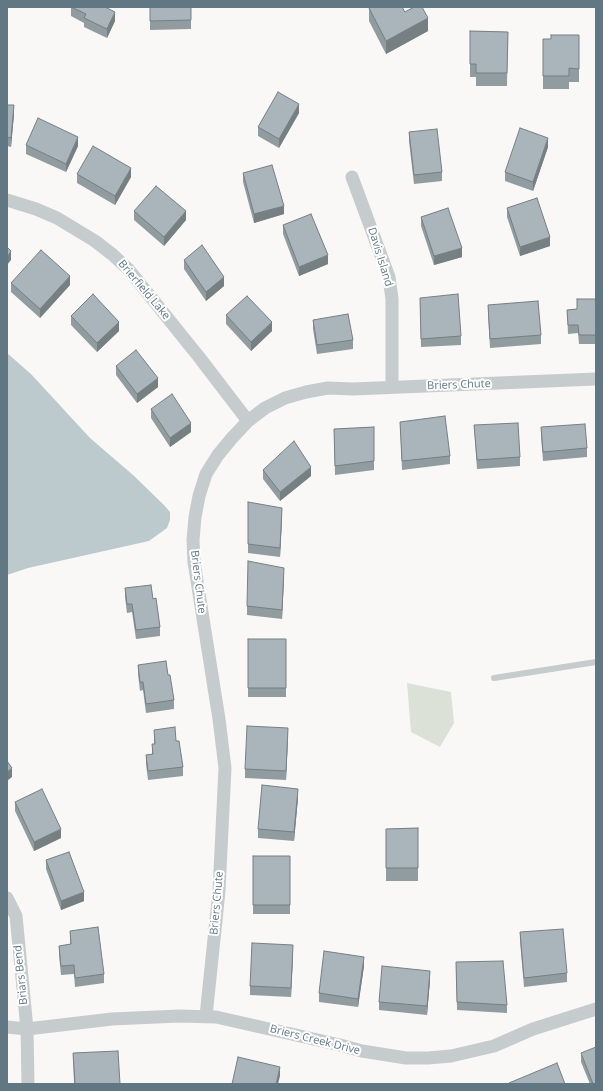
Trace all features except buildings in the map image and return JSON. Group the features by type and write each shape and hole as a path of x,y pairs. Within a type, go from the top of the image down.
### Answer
{"street":[{"name":"Davis Island","path":"352,177 382,254 389,277 392,299 392,387"},
{"name":"Brierfield Lake","path":"7,200 36,209 57,218 95,241 113,254 129,270 248,421"},
{"name":"Briers Chute","path":"206,1016 219,891 225,768 219,720 194,562 193,540 195,517 199,496 206,474 223,449 248,421 265,408 285,398 306,392 328,388 596,379"},
{"name":"Briars Bend","path":"7,898 16,916 27,1029 28,1084"},
{"name":"Briers Creek Drive","path":"27,1029 112,1019 216,1016 384,1055 406,1058 428,1058 450,1056 494,1046 533,1029 596,1009"},
{"path":"7,1028 27,1029"}],"lane":[{"path":"494,678 596,662"}],"shaded area":[{"path":"7,353 31,374 90,438 133,475 164,505 170,512 170,520 167,528 149,541 28,568 7,575"},
{"path":"407,683 451,692 454,723 440,747 411,732"}]}
